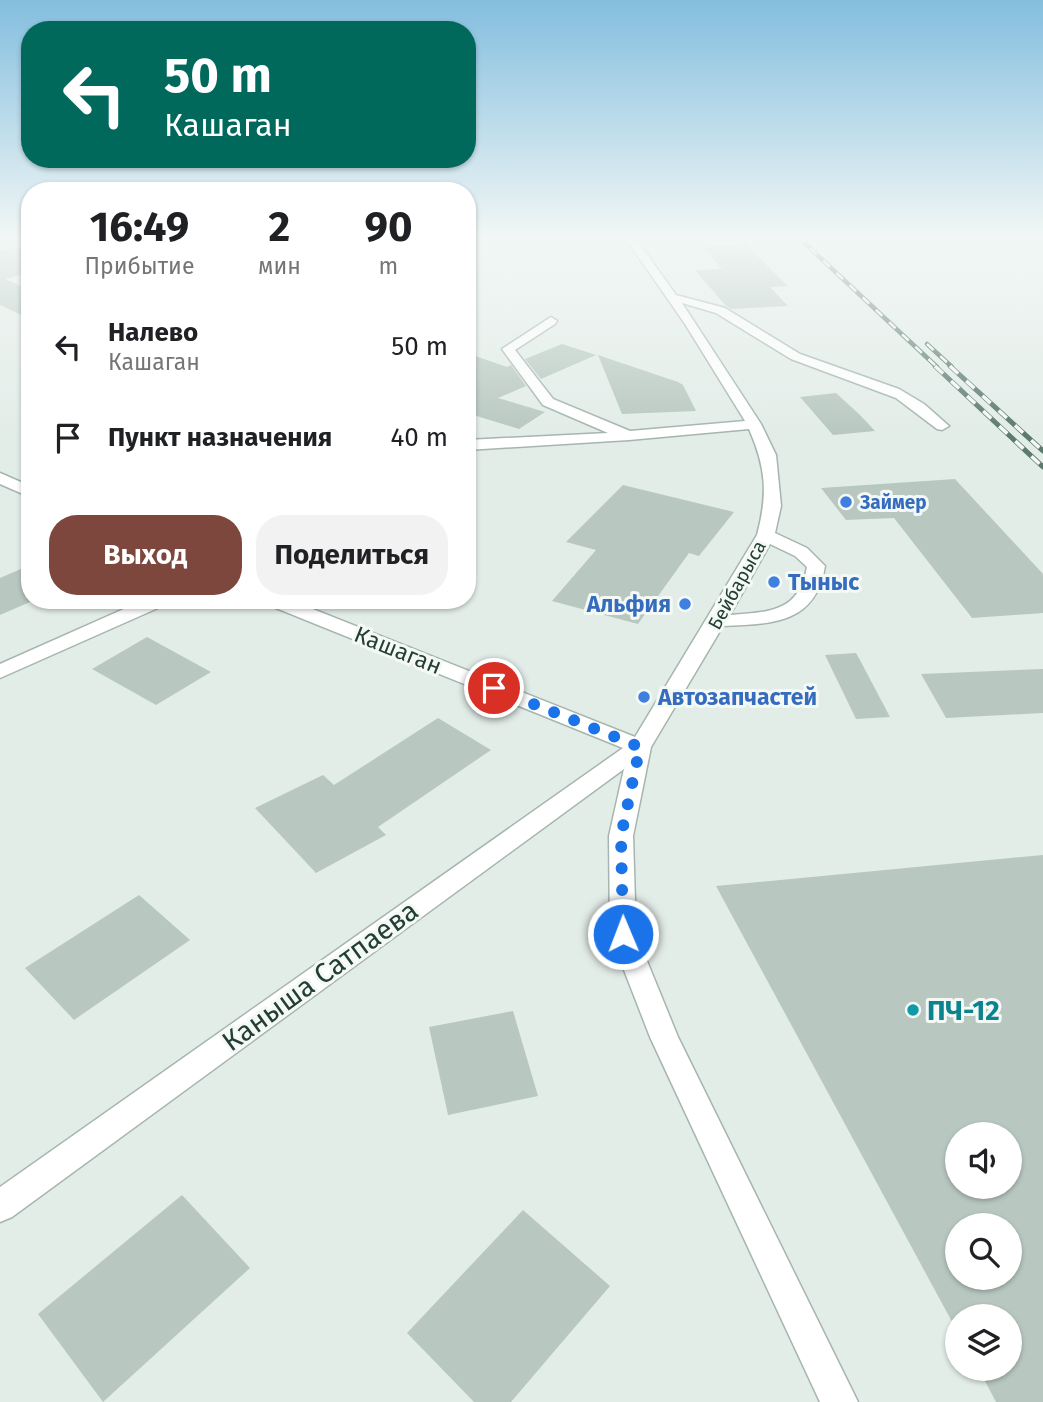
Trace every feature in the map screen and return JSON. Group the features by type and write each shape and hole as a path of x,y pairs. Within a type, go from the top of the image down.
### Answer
{"street":[{"name":"Бейбарыса","path":"640,747 766,535 773,506 768,455 754,424 675,301"},
{"path":"702,301 733,315 783,351 911,401 942,426"},
{"path":"551,321 508,349 548,402 629,436"},
{"path":"476,444 629,436 754,424"},
{"path":"0,478 21,488"},
{"path":"717,621 775,616 798,607 815,586 816,566 801,552 766,535"},
{"path":"0,672 140,609"},
{"name":"Кашаган","path":"295,609 640,747"},
{"path":"640,747 621,836 623,934 663,1037 839,1402"},
{"name":"Каныша Сатпаева","path":"0,1206 640,747"}],"building":[{"path":"0,301 21,301 21,315 0,305"},
{"path":"722,301 784,301 788,306 731,309"},
{"path":"562,344 596,355 541,379 525,359"},
{"path":"598,355 678,382 683,385 696,411 622,414"},
{"path":"476,356 507,367 511,365 526,386 498,398 545,412 519,429 476,416"},
{"path":"836,393 875,431 833,435 800,397"},
{"path":"955,479 1043,574 1043,613 972,618 894,518 846,520 821,488"},
{"path":"623,485 734,512 699,556 689,553 638,624 552,601 596,550 566,542"},
{"path":"21,569 21,606 0,615 0,578"},
{"path":"147,637 211,672 156,705 92,669"},
{"path":"856,653 890,717 856,719 825,655"},
{"path":"1043,669 1043,713 946,718 921,674"},
{"path":"438,718 491,750 378,827 386,835 316,873 255,808 323,775 334,785"},
{"name":"ПЧ-12","path":"1043,855 1043,1402 996,1402 985,1381 1022,1381 1022,1304 945,1304 945,1309 716,886"},
{"path":"139,895 190,940 74,1020 25,968"},
{"path":"513,1011 538,1096 448,1115 429,1027"},
{"path":"182,1195 250,1268 103,1402 38,1314"},
{"path":"523,1210 610,1286 511,1402 474,1402 407,1333"}],"railway":[{"path":"867,301 937,367"},
{"path":"927,344 952,367"},
{"path":"935,366 1043,467"},
{"path":"950,366 1043,451"}],"place":[{"name":"Займер","path":"846,502"},
{"name":"Тыныс","path":"774,582"},
{"name":"Альфия","path":"685,604"},
{"name":"Автозапчастей","path":"644,697"},
{"name":"ПЧ-12","path":"913,1010"}],"route":[{"path":"494,688 640,747 621,836 623,934"}]}
